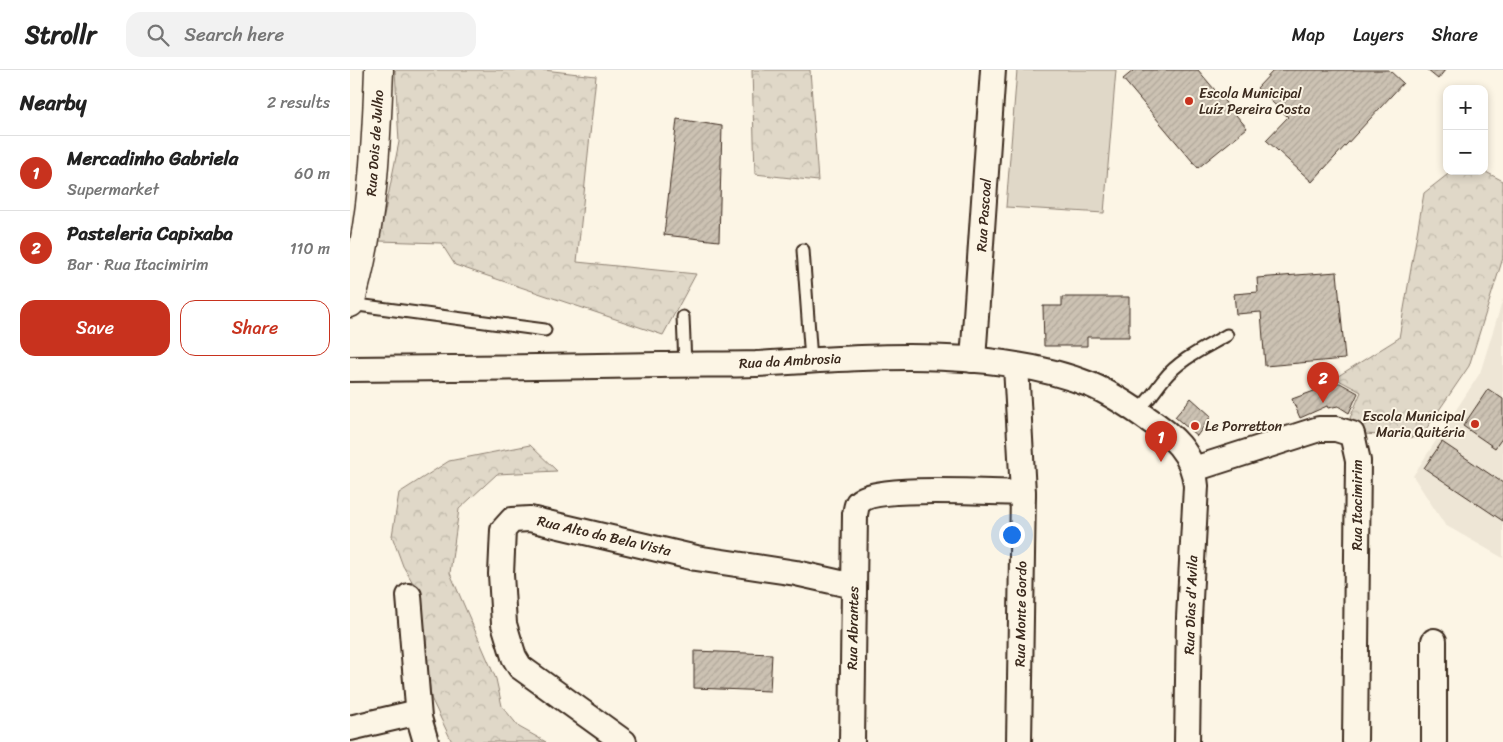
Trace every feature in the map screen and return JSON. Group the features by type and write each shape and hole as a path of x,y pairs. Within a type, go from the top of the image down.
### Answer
{"street":[{"name":"Rua Dois de Julho","path":"350,304 363,256 375,175 379,70"},
{"name":"Rua Pascoal","path":"973,360 993,70"},
{"name":"Rua da Ambrosia","path":"350,369 685,364 884,356 973,360 1056,374 1090,385 1136,411 1179,444 1190,459 1194,469"},
{"name":"Rua Monte Gordo","path":"1016,366 1023,493 1019,742"},
{"name":"Rua Itacimirim","path":"1194,469 1319,429 1336,429 1352,434 1358,461 1355,742"},
{"name":"Rua Dias d'Avila","path":"1187,742 1189,618 1196,486 1194,469"},
{"name":"Rua Abrantes","path":"852,742 855,514 858,503 866,498 910,490 1023,493"},
{"name":"Rua Alto da Bela Vista","path":"624,742 520,667 514,657 504,624 500,574 503,530 512,520 530,519 696,558 796,573 854,586"},
{"path":"409,596 419,718 426,742"},
{"path":"1434,641 1434,742"},
{"path":"350,728 406,714 419,718"}],"lane":[{"path":"803,250 811,360"},
{"path":"350,304 545,330"},
{"path":"682,317 685,364"},
{"path":"1136,411 1148,403 1164,379 1186,358 1227,335"}],"shaded area":[{"name":"Escola Municipal Maria Quitéria","path":"1503,299 1503,558 1445,525 1413,476 1480,373"}],"green space":[{"path":"395,70 544,70 596,76 577,262 696,274 663,335 455,265 441,243 379,241 399,142"},
{"path":"752,70 810,70 818,181 755,174"},
{"path":"1017,70 1116,70 1104,213 1006,207"},
{"path":"1488,173 1503,181 1503,258 1469,366 1420,438 1365,434 1350,418 1361,392 1335,378 1399,338 1424,193 1447,175 1488,175"},
{"path":"530,445 557,471 497,474 459,509 450,573 496,679 502,706 519,727 546,742 452,742 431,698 420,595 403,566 392,536 399,493 449,461"}],"building":[{"name":"Escola Municipal Luíz Pereira Costa","path":"1134,70 1198,70 1247,128 1198,168 1123,79"},
{"path":"1274,70 1389,70 1403,83 1312,182 1266,140 1288,117 1257,88"},
{"path":"1427,70 1445,70 1438,79"},
{"path":"677,119 722,126 719,241 664,235"},
{"path":"1337,272 1345,359 1265,366 1261,312 1236,314 1234,294 1258,292 1257,278"},
{"path":"1062,297 1129,297 1129,337 1087,337 1087,346 1044,346 1043,306 1062,306"},
{"path":"1327,383 1340,383 1358,393 1349,413 1338,406 1328,408 1327,406 1300,418 1292,399 1328,386"},
{"path":"1488,389 1503,399 1503,437 1495,448 1463,426"},
{"name":"Le Porretton","path":"1191,398 1211,416 1197,436 1175,417"},
{"path":"1442,442 1503,483 1503,521 1424,468"},
{"path":"694,651 772,654 770,691 694,688"}],"place":[{"name":"Escola Municipal Luíz Pereira Costa","path":"1189,101"},
{"name":"Pasteleria Capixaba","path":"1323,403"},
{"name":"Escola Municipal Maria Quitéria","path":"1475,424"},
{"name":"Le Porretton","path":"1195,426"},
{"name":"Mercadinho Gabriela","path":"1161,462"}]}
